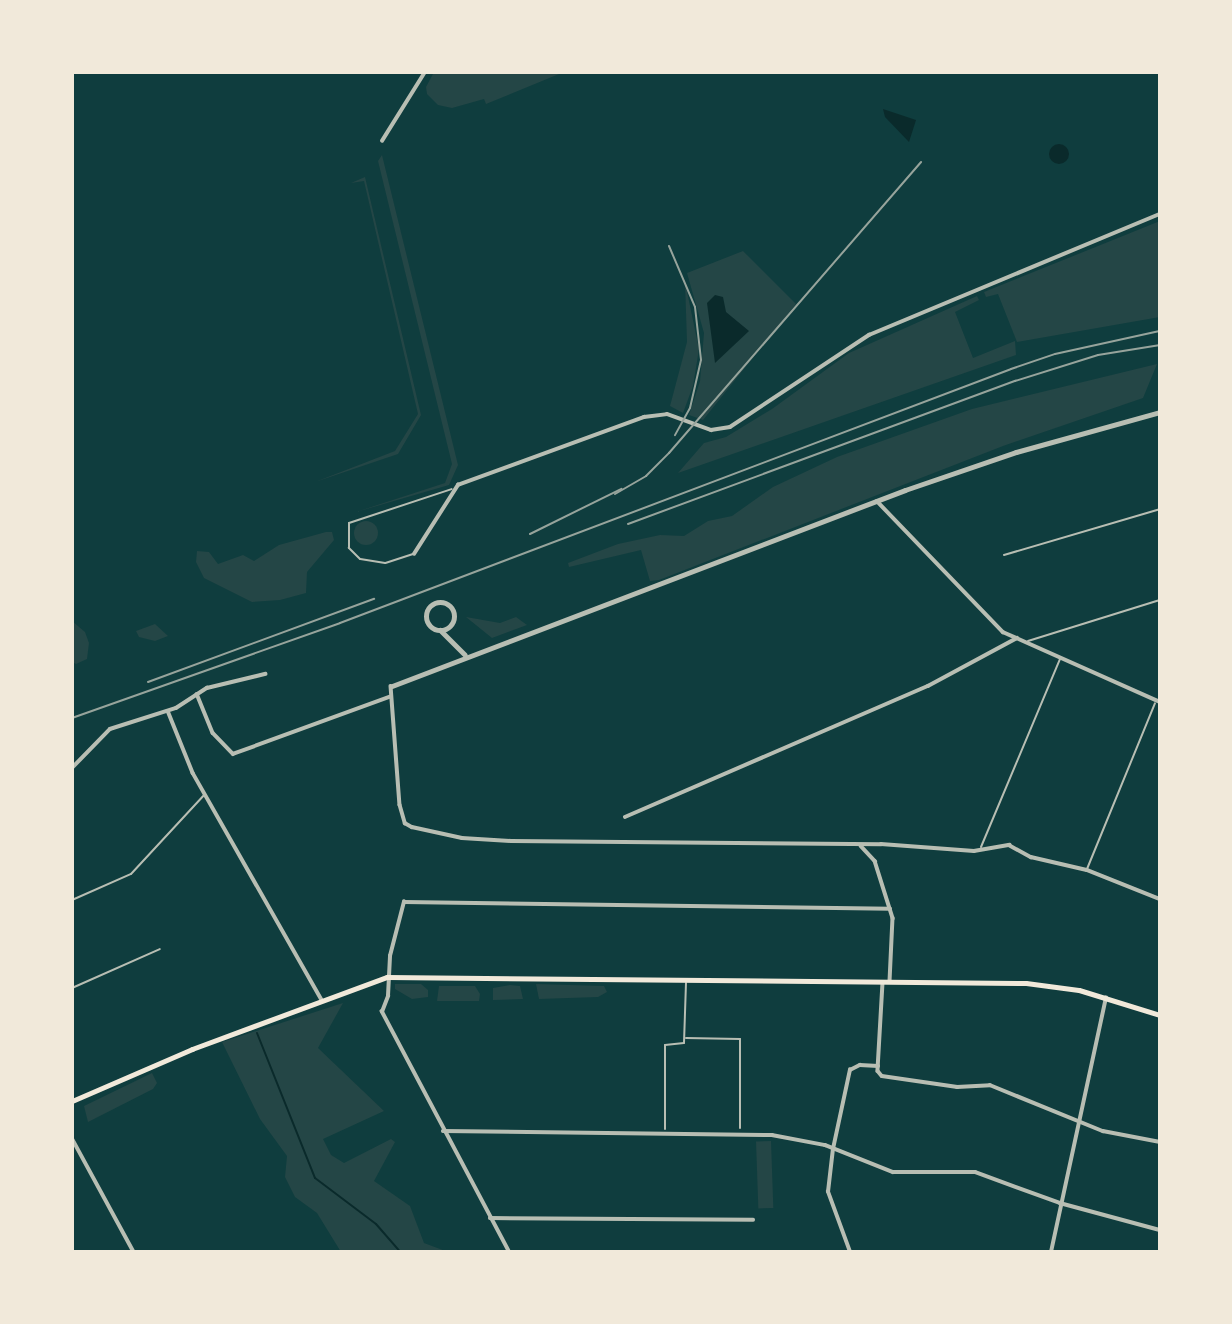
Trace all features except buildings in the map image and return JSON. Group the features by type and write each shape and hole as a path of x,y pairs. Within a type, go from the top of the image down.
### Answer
{"main road":[{"path":"72,1101 322,1000 387,977 1026,983 1106,997 1160,1015"}],"street":[{"path":"382,141 425,72"},
{"path":"414,554 452,489 644,417 667,414 709,429 730,427 869,335 1160,214"},
{"path":"1160,412 1016,452 876,501 654,588 465,655 392,686 388,697 405,823 457,837 511,841 981,848 1009,845 1031,857 1087,870 1160,899"},
{"path":"876,501 998,628 1060,659 1158,701"},
{"path":"448,630 440,630 426,619 435,603 444,602 453,611 448,630 465,655"},
{"path":"625,817 928,686 1017,638"},
{"path":"72,768 108,730 167,711 197,694 264,674"},
{"path":"197,694 213,733 233,754 388,697"},
{"path":"167,711 205,794 322,1000"},
{"path":"861,846 875,861 895,935 886,983 878,1069"},
{"path":"509,1252 382,1012 388,996 387,977 400,908 407,900 890,909"},
{"path":"1051,1252 1106,997"},
{"path":"850,1252 828,1192 833,1149 850,1070 860,1065 878,1069 885,1077 914,1084 990,1085 1103,1131 1160,1142"},
{"path":"443,1131 767,1134 833,1149 893,1172 975,1172 1060,1203 1160,1230"},
{"path":"72,1138 134,1252"},
{"path":"490,1218 753,1220"}],"lane":[{"path":"414,554 385,563 360,558 349,548 349,523 452,489"},
{"path":"1004,555 1160,509"},
{"path":"1027,642 1160,600"},
{"path":"981,848 1060,659"},
{"path":"1087,870 1158,701"},
{"path":"72,900 131,874 205,794"},
{"path":"72,988 160,949"},
{"path":"665,1129 665,1045 683,1046 686,981"},
{"path":"685,1038 740,1040 740,1128"}],"shaded area":[{"path":"434,72 564,72 486,104 484,99 452,108 438,105 427,94 426,87"},
{"path":"883,109 916,120 909,142 885,117"},
{"path":"1059,144 1066,147 1069,154 1066,161 1059,164 1052,161 1049,154 1052,147"},
{"path":"382,155 458,465 449,485 356,512 445,483 452,464 378,161"},
{"path":"365,177 421,415 398,454 315,482 395,451 418,414 364,181 351,183"},
{"path":"1160,221 1160,317 1017,342 998,294 986,297 984,292"},
{"path":"743,251 796,304 703,420 689,415 700,381 704,333 687,273"},
{"path":"685,282 699,349 693,386 683,413 670,406 687,342"},
{"path":"715,295 723,297 726,312 749,331 715,363 707,303"},
{"path":"977,296 979,300 955,312 973,358 1015,341 1016,355 678,473 704,443 726,437 772,409 849,353"},
{"path":"1157,364 1143,398 1003,446 659,580 650,581 641,550 569,567 568,563 618,544 660,535 684,536 708,521 732,516 773,487 837,457 972,409"},
{"path":"366,521 377,528 378,533 371,544 366,545 355,538 354,533 361,522"},
{"path":"332,532 334,540 307,572 306,593 280,600 252,602 204,578 196,562 197,551 209,552 218,564 243,555 254,561 279,545"},
{"path":"466,617 500,623 516,617 527,625 492,638"},
{"path":"72,621 85,632 89,643 87,659 76,664 72,662"},
{"path":"155,624 168,636 155,641 139,637 136,631"},
{"path":"395,984 421,984 428,990 428,997 412,999 395,989"},
{"path":"536,984 604,986 607,992 598,997 539,999"},
{"path":"439,986 475,986 480,994 479,1001 437,1001"},
{"path":"520,986 523,999 493,1000 493,988"},
{"path":"343,1003 318,1048 384,1111 323,1139 331,1155 344,1163 391,1139 395,1142 374,1181 410,1206 424,1243 448,1252 341,1252 317,1213 295,1197 285,1177 287,1156 260,1119 222,1042"},
{"path":"152,1073 157,1083 153,1089 88,1122 84,1106"},
{"path":"771,1141 773,1208 758,1208 756,1142"}],"waterway":[{"path":"257,1033 315,1178 376,1224 400,1252"}],"railway":[{"path":"615,494 646,476 669,453 921,162"},
{"path":"669,246 695,307 701,360 690,408 675,435"},
{"path":"72,718 340,623 1011,369 1055,354 1160,331"},
{"path":"628,524 1015,381 1098,355 1160,345"},
{"path":"530,534 621,489"},
{"path":"148,682 374,599"}]}
